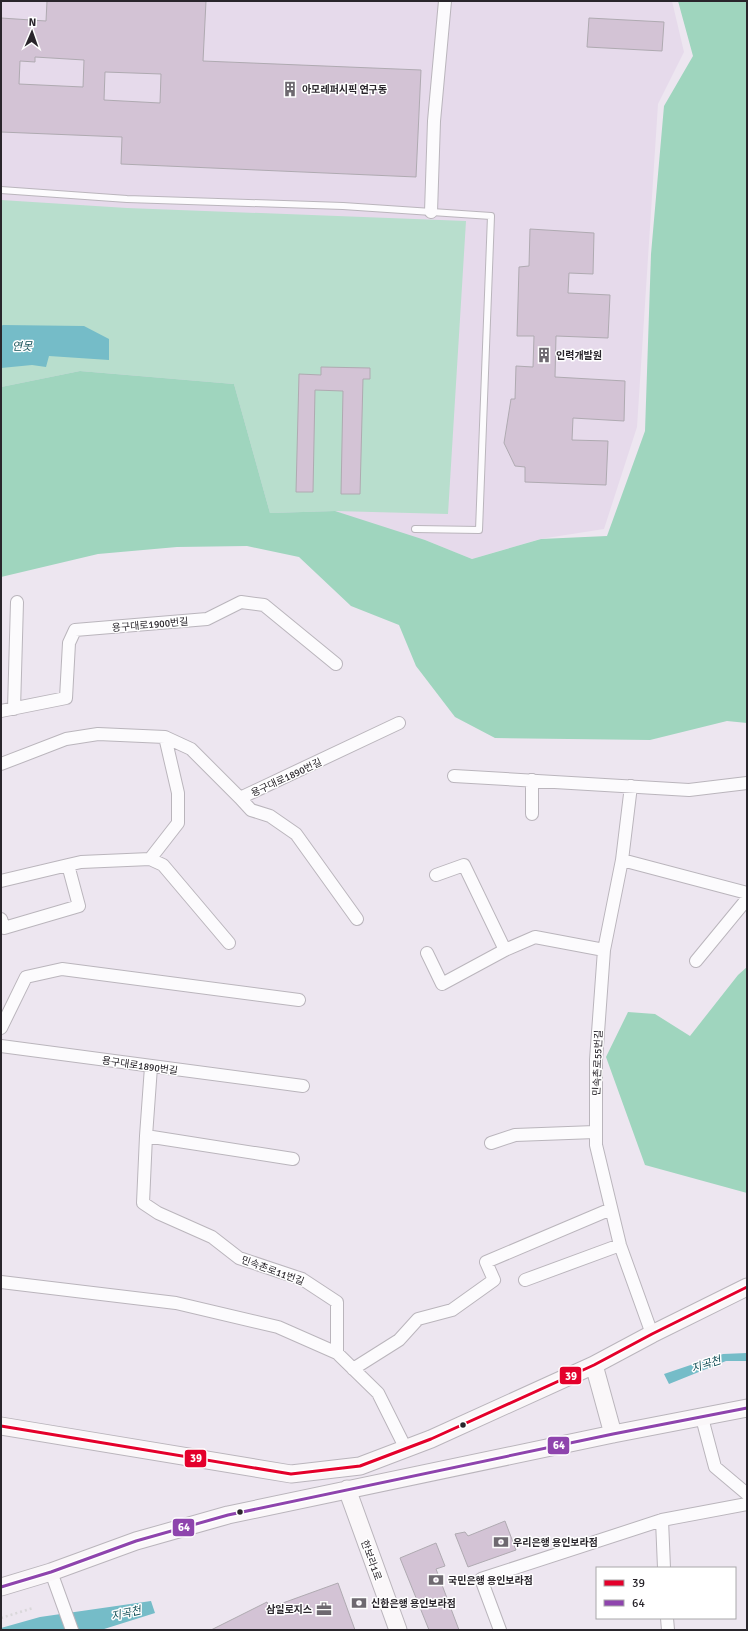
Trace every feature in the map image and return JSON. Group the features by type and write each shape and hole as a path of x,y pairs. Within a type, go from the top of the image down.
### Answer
{"street":[{"path":"431,212 434,121 445,1"},
{"path":"14,709 17,602"},
{"name":"용구대로1900번길","path":"1,712 66,698 69,643 75,630 207,619 242,602 264,605 336,664"},
{"name":"용구대로1890번길","path":"1,764 66,740 98,734 165,737 191,749 240,798 399,723"},
{"path":"150,859 178,823 178,793 165,737"},
{"path":"454,776 689,790 747,783"},
{"path":"532,780 532,814"},
{"name":"민속촌로55번길","path":"630,786 622,860 604,950 596,1060 595,1132 596,1145 620,1245 652,1334"},
{"path":"240,798 251,810 270,816 296,834 357,919"},
{"path":"1,882 81,862 150,859 163,865 229,943"},
{"path":"622,860 747,893"},
{"path":"436,875 464,864 505,950"},
{"path":"1,919 4,928 79,906 68,865"},
{"path":"696,961 747,899"},
{"path":"426,953 442,984 505,950 536,937 604,950"},
{"path":"1,1028 26,977 62,969 299,1000"},
{"name":"용구대로1890번길","path":"1,1046 303,1086"},
{"path":"151,1067 146,1136 293,1159"},
{"path":"491,1143 515,1135 595,1132"},
{"name":"민속촌로11번길","path":"146,1136 143,1203 158,1213 212,1237 239,1258 302,1279 325,1293 336,1302 337,1353"},
{"path":"352,1369 399,1340 418,1319 452,1310 494,1280 486,1262 612,1209"},
{"path":"525,1280 620,1245"},
{"path":"1,1282 176,1303 278,1326 337,1353 378,1394 406,1449"},
{"path":"1,1426 291,1474 360,1466 431,1440 594,1365 652,1334 747,1287"},
{"path":"594,1365 613,1434"},
{"path":"1,1586 51,1572 136,1541 228,1516 347,1489 747,1408"},
{"path":"702,1418 715,1466 747,1494"},
{"name":"한보라1로","path":"347,1489 398,1630"},
{"path":"500,1630 481,1579 662,1520 747,1504"},
{"path":"662,1520 664,1567"},
{"path":"51,1572 72,1630"},
{"path":"667,1619 668,1630"}],"lane":[{"path":"1,190 127,198 343,206 491,216 479,530 415,529"}],"path":[{"path":"1,1618 33,1608"}],"shaded area":[{"path":"1,1 672,1 684,52 658,104 637,427 604,529 540,539 472,559 425,540 270,513 1,387"}],"green space":[{"path":"678,1 747,1 747,723 727,721 650,740 495,738 455,717 416,666 399,625 351,606 299,557 247,546 177,547 98,554 1,577 1,387 80,371 234,384 270,513 335,511 425,540 472,559 541,539 607,536 645,431 651,254 664,106 693,56"},
{"path":"1,200 127,208 466,221 448,514 335,511 270,513 234,384 80,371 1,387"},
{"path":"747,967 747,1193 645,1165 606,1057 628,1012 655,1014 690,1036 738,975"}],"water":[{"name":"연못","path":"1,326 84,326 109,339 109,360 49,356 46,367 32,365 1,368"},
{"name":"지곡천","path":"747,1353 747,1361 726,1361 669,1384 664,1374 723,1354"},
{"name":"지곡천","path":"151,1601 155,1613 101,1630 1,1630 1,1628 40,1617"}],"building":[{"name":"아모레퍼시픽 연구동","path":"47,1 206,1 203,61 421,70 416,177 121,164 122,137 1,132 1,18 46,21","holes":["35,57 84,60 83,87 19,84 20,61 35,62","105,72 161,74 160,103 104,100"]},
{"path":"589,18 664,22 662,51 587,47"},
{"name":"인력개발원","path":"530,229 594,233 593,274 569,273 568,293 610,295 608,338 556,336 555,377 625,381 624,421 573,418 572,440 608,441 606,485 525,482 525,467 515,466 504,443 511,399 515,399 516,366 533,367 534,336 517,336 519,267 529,266"},
{"path":"321,367 370,368 370,379 363,379 360,494 341,494 343,391 315,390 313,492 296,492 299,374 321,375"},
{"path":"505,1521 516,1550 468,1567 455,1534 465,1532 468,1536"},
{"path":"436,1543 445,1566 436,1569 459,1630 429,1630 400,1558"},
{"path":"338,1583 355,1630 211,1630 267,1602 269,1608"}],"transit line":[{"name":"39","path":"1,1426 291,1474 360,1466 431,1439 594,1365 652,1334 747,1287"},
{"name":"64","path":"1,1587 51,1572 136,1541 228,1515 613,1434 747,1408"}],"place":[{"name":"아모레퍼시픽 연구동","path":"290,89"},
{"name":"인력개발원","path":"544,355"},
{"name":"우리은행 용인보라점","path":"501,1542"},
{"name":"국민은행 용인보라점","path":"436,1580"},
{"name":"신한은행 용인보라점","path":"359,1603"},
{"name":"삼일로지스","path":"324,1609"}]}
